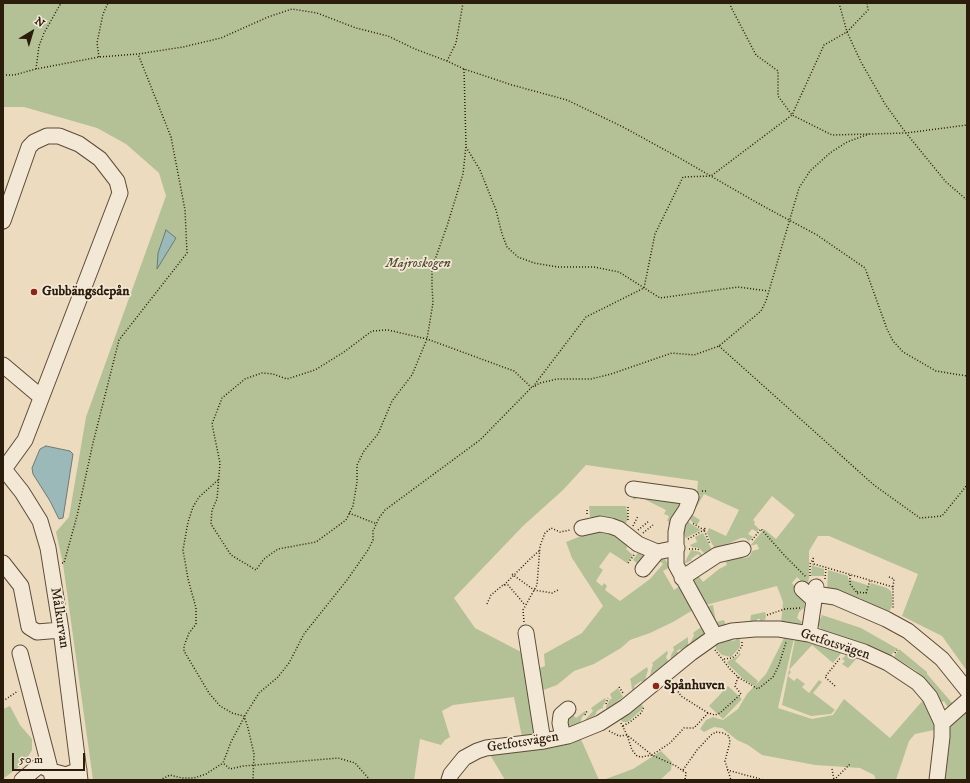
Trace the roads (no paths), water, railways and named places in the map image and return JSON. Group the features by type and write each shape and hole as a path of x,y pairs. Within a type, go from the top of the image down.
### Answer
{"street":[{"path":"3,221 29,147 34,142 47,136 59,136 79,144 100,159 118,181 120,193 25,440 4,469"},
{"path":"3,365 42,397"},
{"name":"Målkurvan","path":"4,469 22,492 40,521 48,548 61,630 79,775"},
{"path":"633,489 691,497 686,510 678,522 676,532 684,546"},
{"path":"582,528 600,524 610,526 619,529 638,544 657,552 684,546"},
{"path":"684,546 676,565 713,641"},
{"path":"682,578 717,555 747,546"},
{"path":"643,569 657,552"},
{"path":"3,563 21,586 29,627 37,632 61,630"},
{"path":"810,634 813,593 835,597 886,618 908,630 942,658 967,690"},
{"name":"Getfotsvägen","path":"449,780 451,774 464,758 477,751 486,748 544,741 563,737 600,723 615,713 691,653 732,631 755,629 779,629 810,634 864,652 903,673 918,684 930,697 942,723 942,737 937,780"},
{"path":"526,633 544,741"},
{"path":"20,653 52,776"},
{"path":"942,723 967,701"},
{"path":"563,737 560,723 561,715 568,709"},
{"path":"22,780 40,765 52,776 79,775"}],"water":[{"path":"166,230 176,238 157,269 158,253"},
{"path":"46,446 70,451 73,454 63,518 59,519 50,501 33,474 32,468 40,449"}],"place":[{"name":"Gubbängsdepån","path":"34,292"},
{"name":"Spånhuven","path":"656,686"}],"park label":[{"name":"Majroskogen","path":"418,264"}]}
